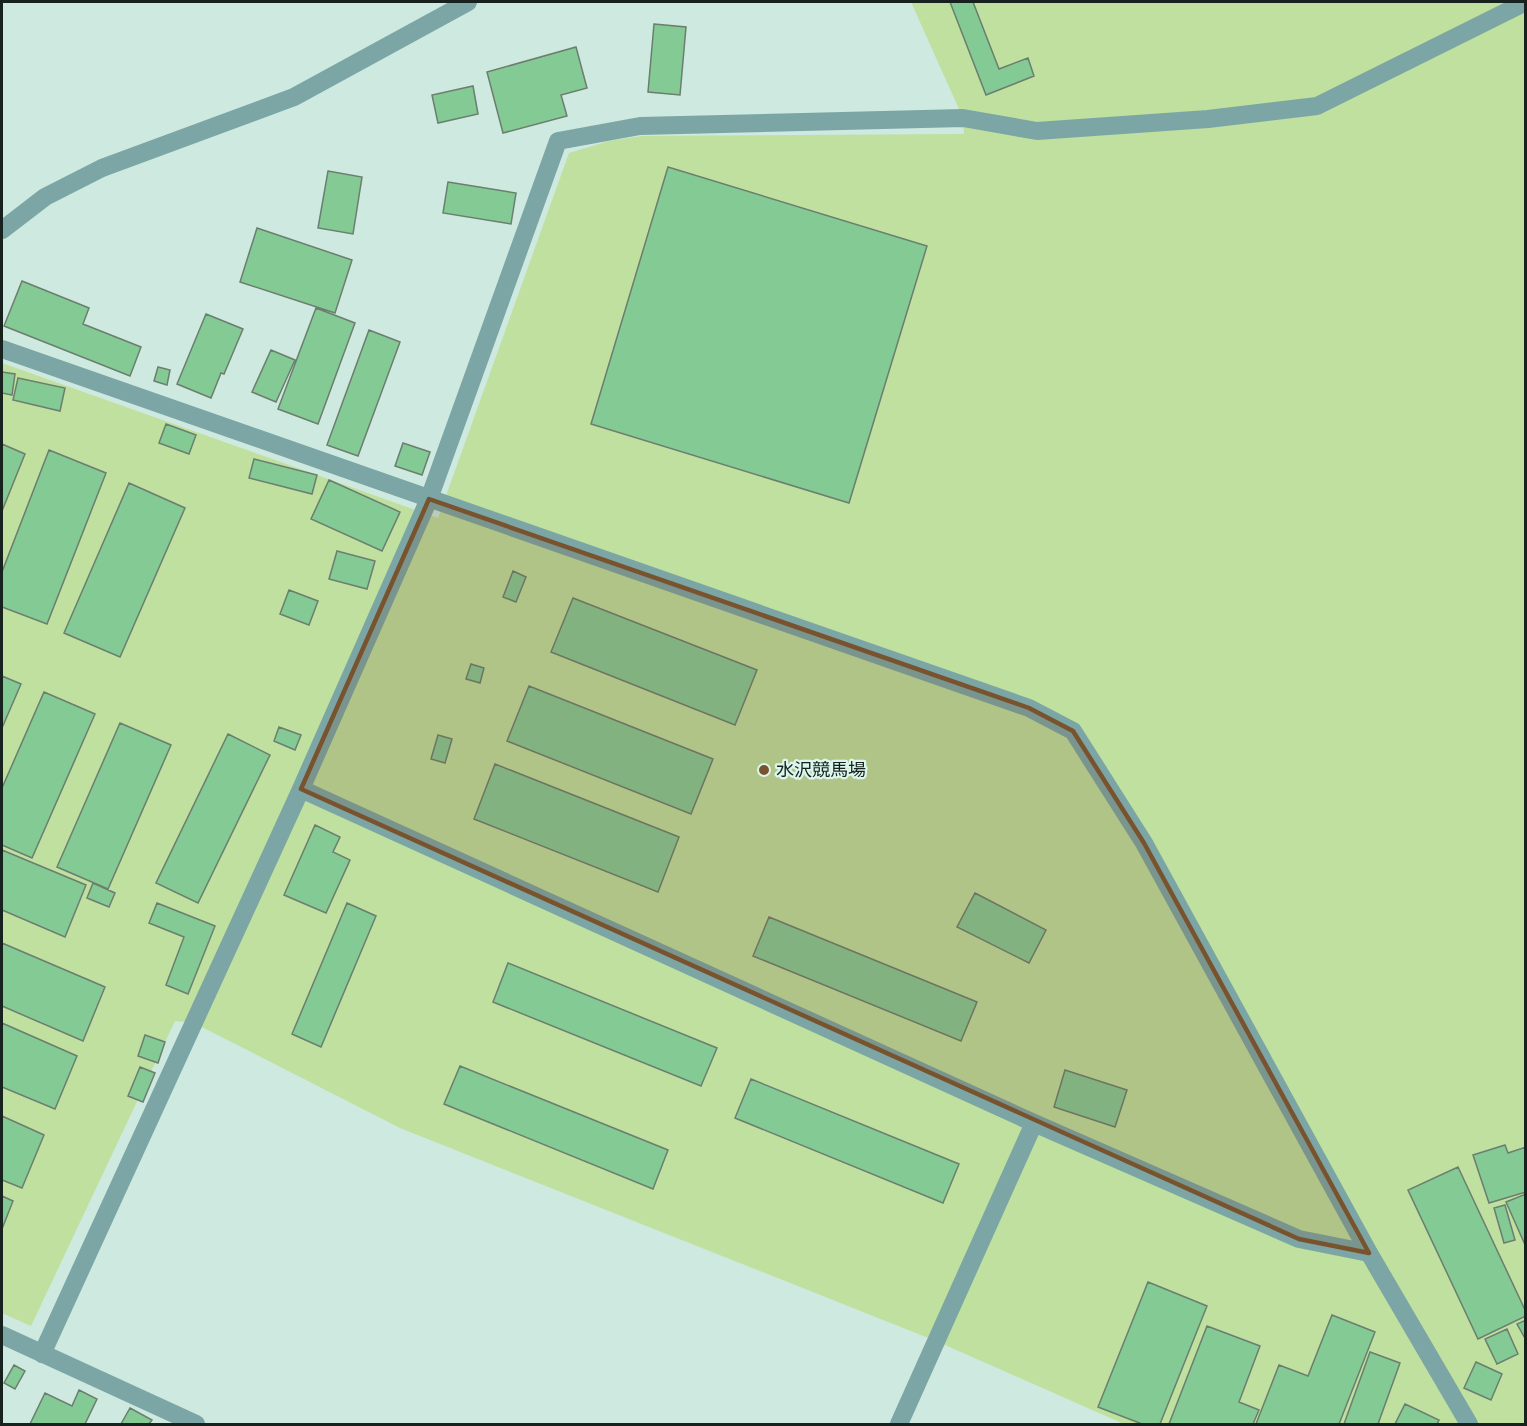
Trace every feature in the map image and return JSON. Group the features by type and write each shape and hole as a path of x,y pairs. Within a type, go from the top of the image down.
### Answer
{"street":[{"path":"2,230 45,196 102,168 294,97 466,2"},
{"path":"42,1354 301,789 429,500 558,141 640,126 963,118 1037,132 1208,119 1317,106 1526,2"},
{"path":"2,349 1029,708 1073,731 1144,843 1369,1254 1469,1425"},
{"path":"301,789 1034,1123 1299,1239 1369,1254"},
{"path":"898,1425 1034,1123"},
{"path":"2,1335 196,1425"}],"highlighted area":[{"path":"429,499 1029,708 1073,731 1144,843 1369,1253 1299,1239 301,789"}],"green space":[{"name":"水沢競馬場","path":"911,2 1525,2 1525,1424 1124,1424 936,1341 400,1128 194,1023 175,1021 31,1326 2,1313 2,363 438,518 569,153 609,141 641,136 964,134 963,118"}],"building":[{"path":"950,2 973,2 999,69 1028,58 1034,76 986,95"},
{"path":"654,24 686,27 680,95 648,92"},
{"path":"576,47 587,88 561,95 567,116 503,133 487,72"},
{"path":"473,86 478,114 438,123 432,95"},
{"path":"668,167 927,246 849,503 591,424"},
{"path":"328,171 362,177 353,234 318,228"},
{"path":"448,182 516,193 511,224 443,213"},
{"path":"257,228 352,260 335,313 240,282"},
{"path":"22,281 89,308 83,324 141,347 130,376 4,326"},
{"path":"316,308 355,323 318,424 278,409"},
{"path":"206,314 243,329 211,398 177,384"},
{"path":"369,330 400,342 358,456 327,445"},
{"path":"271,350 295,360 276,402 252,392"},
{"path":"158,367 170,370 167,385 154,381"},
{"path":"2,372 15,374 12,395 2,393"},
{"path":"18,378 65,388 60,411 13,400"},
{"path":"166,424 196,435 189,454 159,443"},
{"path":"403,443 430,452 422,475 395,466"},
{"path":"2,444 25,454 2,511"},
{"path":"49,450 106,473 47,624 2,607 2,572"},
{"path":"254,459 317,475 312,494 249,478"},
{"path":"329,480 400,512 382,551 311,519"},
{"path":"129,483 185,508 120,657 64,633"},
{"path":"337,551 375,561 367,589 329,579"},
{"path":"513,571 526,577 516,602 503,597"},
{"path":"289,590 318,601 309,625 280,614"},
{"path":"573,598 757,670 735,725 551,652"},
{"path":"471,664 484,668 480,683 466,679"},
{"path":"2,676 21,684 2,728"},
{"path":"529,686 713,759 691,814 507,741"},
{"path":"44,692 95,714 32,858 2,845 2,788"},
{"path":"120,723 171,745 108,889 57,867"},
{"path":"279,727 301,735 295,750 274,741"},
{"path":"228,734 270,755 198,903 156,883"},
{"path":"438,735 452,739 445,763 431,759"},
{"path":"495,764 679,837 658,892 474,819"},
{"path":"315,825 340,837 333,852 350,860 326,913 284,895"},
{"path":"2,850 86,885 65,937 2,910"},
{"path":"93,883 115,893 109,907 87,898"},
{"path":"975,893 1046,930 1029,963 957,927"},
{"path":"157,903 215,926 188,994 166,985 184,937 149,923"},
{"path":"347,903 376,916 321,1047 292,1034"},
{"path":"769,917 977,1002 961,1041 753,956"},
{"path":"2,943 105,987 83,1041 2,1006"},
{"path":"508,963 717,1048 701,1086 493,1002"},
{"path":"2,1023 77,1056 55,1109 2,1087"},
{"path":"145,1035 165,1042 158,1063 138,1056"},
{"path":"460,1066 668,1150 653,1189 444,1104"},
{"path":"140,1067 155,1073 143,1102 128,1096"},
{"path":"1065,1070 1127,1090 1115,1127 1054,1107"},
{"path":"751,1079 959,1164 943,1203 735,1118"},
{"path":"2,1116 44,1135 22,1188 2,1180"},
{"path":"1505,1145 1508,1153 1526,1147 1526,1192 1489,1203 1473,1155"},
{"path":"1458,1167 1526,1312 1526,1316 1478,1339 1408,1190"},
{"path":"1526,1194 1526,1247 1506,1202"},
{"path":"2,1196 13,1201 2,1229"},
{"path":"1505,1205 1515,1240 1504,1243 1494,1208"},
{"path":"1148,1282 1207,1306 1160,1424 1142,1424 1098,1407"},
{"path":"1332,1315 1375,1332 1339,1424 1256,1424 1279,1365 1308,1376"},
{"path":"1526,1320 1526,1340 1517,1324"},
{"path":"1207,1326 1260,1346 1239,1402 1259,1410 1253,1424 1169,1424"},
{"path":"1507,1329 1518,1354 1497,1364 1485,1339"},
{"path":"1370,1352 1400,1363 1378,1424 1344,1424"},
{"path":"1476,1362 1502,1374 1491,1400 1464,1388"},
{"path":"14,1365 25,1371 15,1389 4,1383"},
{"path":"79,1390 97,1399 85,1424 30,1424 45,1393 72,1406"},
{"path":"1405,1404 1439,1420 1437,1424 1395,1424"},
{"path":"130,1408 152,1420 149,1424 121,1424"}],"place":[{"name":"水沢競馬場","path":"764,770"}]}
